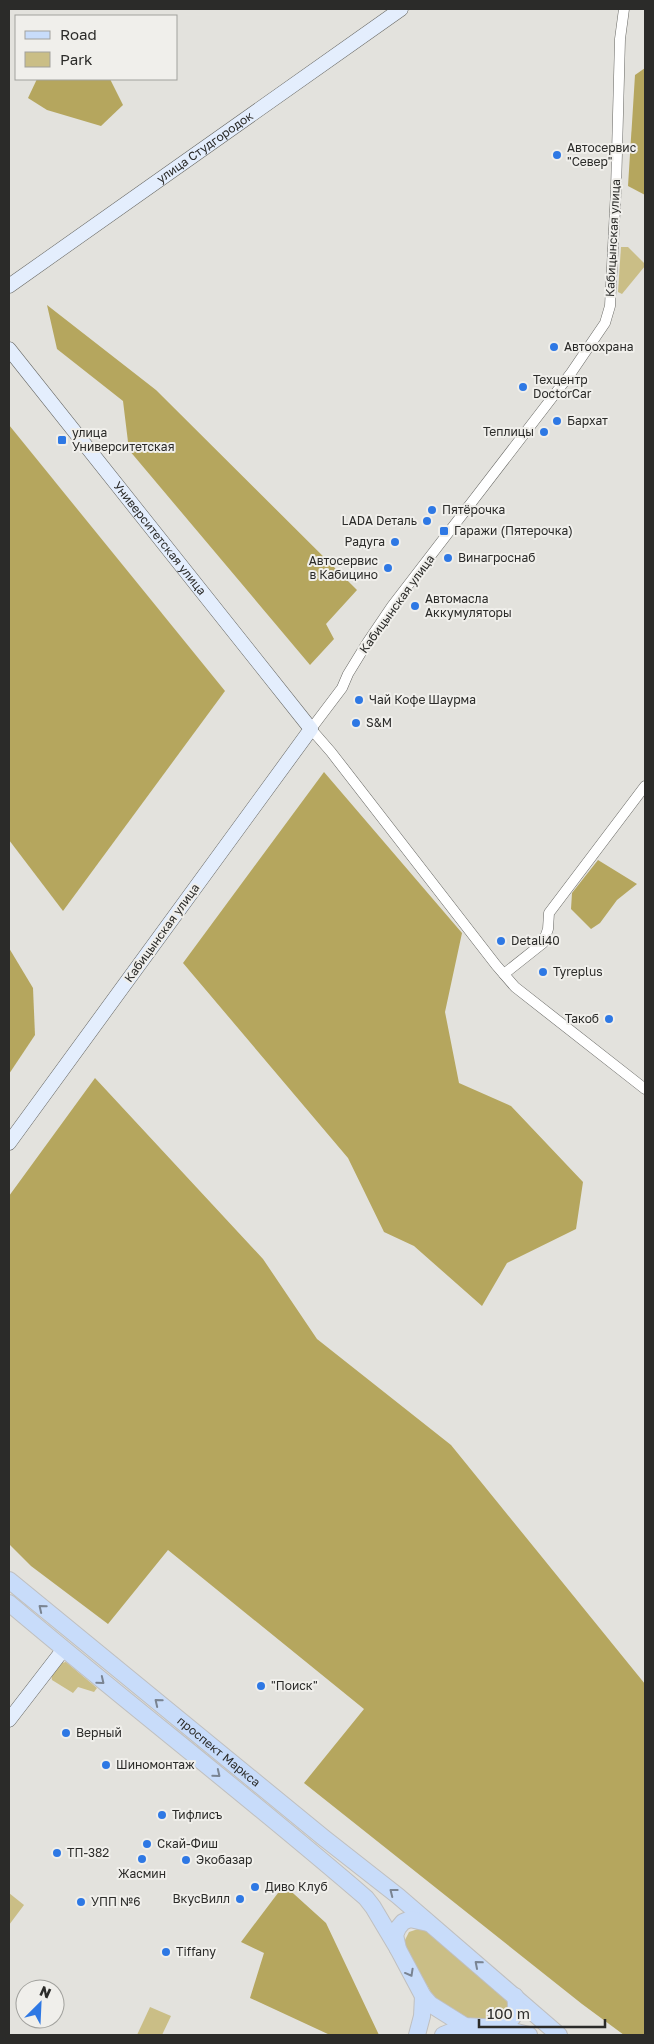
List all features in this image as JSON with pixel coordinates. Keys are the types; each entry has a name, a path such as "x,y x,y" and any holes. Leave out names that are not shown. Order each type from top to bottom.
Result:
{"main road":[{"name":"проспект Маркса","path":"9,1580 430,1923 559,2035"},
{"name":"проспект Маркса","path":"9,1603 63,1650 307,1847 366,1898 373,1906 423,1996"},
{"path":"63,1650 76,1635"},
{"path":"398,1949 395,1935 403,1922 410,1919 430,1923"},
{"path":"423,1996 430,2004 465,2026"},
{"path":"417,2035 422,2016 423,1996"},
{"path":"500,2028 512,2020 517,2012 515,1996"},
{"path":"443,2035 465,2026 500,2028 529,2035"}],"street":[{"name":"улица Студгородок","path":"9,286 401,9"},
{"name":"Кабицынская улица","path":"9,1143 342,688 348,674 392,606 565,381 605,323 610,306 616,190 620,47 624,9"},
{"name":"Университетская улица","path":"9,349 311,729"},
{"path":"311,729 515,987 645,1089"},
{"path":"504,974 543,943 548,930 549,913 645,786"},
{"path":"9,1720 63,1650"}],"green space":[{"path":"621,247 628,247 645,264 622,294 618,292"},
{"path":"66,1662 97,1688 94,1692 78,1687 73,1693 52,1680 51,1674 61,1663"},
{"path":"9,1893 24,1905 9,1925"},
{"path":"418,1929 427,1931 511,1998 505,2021 468,2018 434,1997 405,1948 405,1940 409,1932"},
{"path":"150,2007 171,2016 162,2035 137,2035"}],"shaded area":[{"path":"645,68 645,195 628,186 635,75"},
{"path":"37,80 110,80 123,105 101,126 47,110 28,98"},
{"path":"47,305 156,390 357,590 326,624 334,639 310,665 129,450 123,401 57,349"},
{"path":"9,425 225,691 63,911 9,840"},
{"path":"324,772 462,933 445,1012 459,1083 511,1106 583,1182 576,1229 507,1263 482,1306 414,1246 384,1232 348,1158 183,963"},
{"path":"598,860 637,884 617,900 600,923 591,929 571,909 572,893"},
{"path":"9,948 33,988 35,1035 9,1074"},
{"path":"95,1078 263,1259 317,1339 451,1445 645,1684 645,2035 624,2035 582,2004 304,1783 364,1709 168,1550 108,1624 31,1566 9,1544 9,1196"},
{"path":"284,1885 326,1923 379,2035 330,2035 250,1998 264,1953 241,1942"}],"place":[{"name":"Автосервис \"Север\"","path":"557,155"},
{"name":"Автоохрана","path":"554,347"},
{"name":"Техцентр DoctorCar","path":"523,387"},
{"name":"Бархат","path":"557,421"},
{"name":"Теплицы","path":"544,432"},
{"name":"улица Университетская","path":"62,440"},
{"name":"Пятёрочка","path":"432,510"},
{"name":"LADA Dеталь","path":"427,521"},
{"name":"Гаражи (Пятерочка)","path":"444,531"},
{"name":"Радуга","path":"395,542"},
{"name":"Винагроснаб","path":"448,558"},
{"name":"Автосервис в Кабицино","path":"388,568"},
{"name":"Автомасла Аккумуляторы","path":"415,606"},
{"name":"Чай Кофе Шаурма","path":"359,700"},
{"name":"S&M","path":"356,723"},
{"name":"Detali40","path":"501,941"},
{"name":"Tyreplus","path":"543,972"},
{"name":"Такоб","path":"609,1019"},
{"name":"\"Поиск\"","path":"261,1686"},
{"name":"Верный","path":"66,1733"},
{"name":"Шиномонтаж","path":"106,1765"},
{"name":"Тифлисъ","path":"162,1815"},
{"name":"Скай-Фиш","path":"147,1844"},
{"name":"ТП-382","path":"57,1853"},
{"name":"Жасмин","path":"142,1859"},
{"name":"Экобазар","path":"186,1860"},
{"name":"Диво Клуб","path":"255,1887"},
{"name":"ВкусВилл","path":"240,1899"},
{"name":"УПП №6","path":"81,1902"},
{"name":"Tiffany","path":"166,1952"}]}
